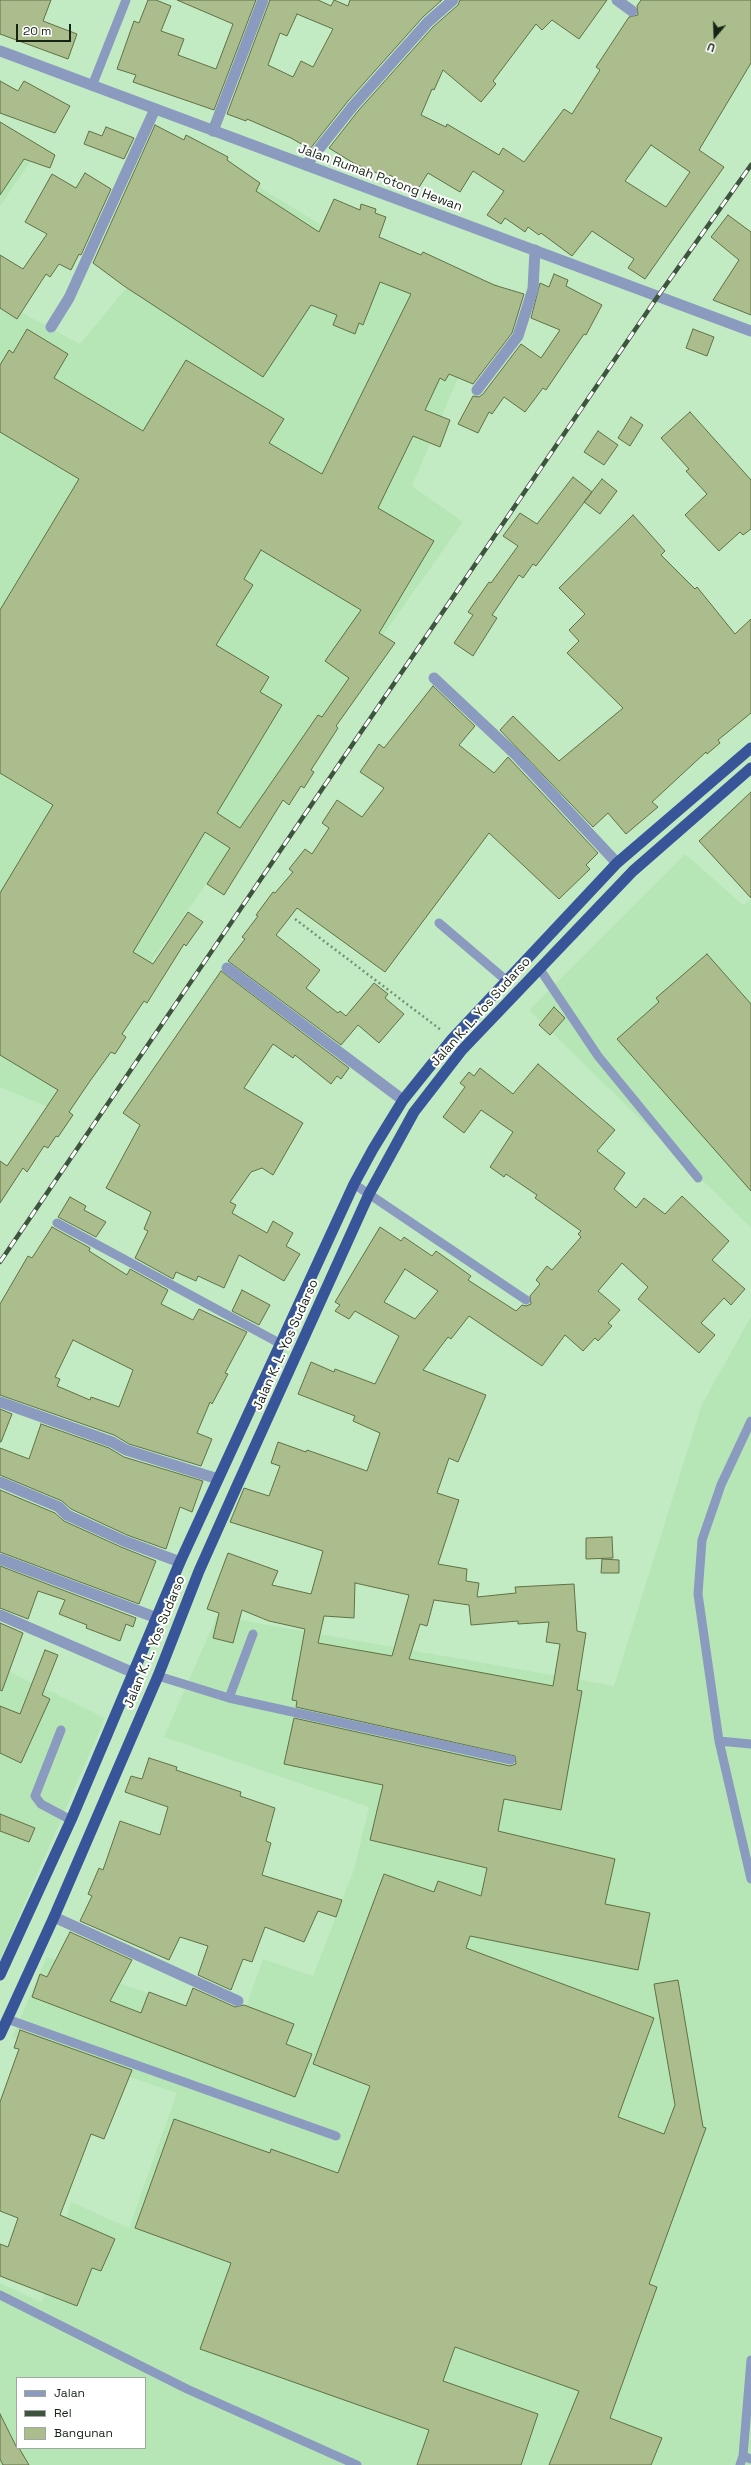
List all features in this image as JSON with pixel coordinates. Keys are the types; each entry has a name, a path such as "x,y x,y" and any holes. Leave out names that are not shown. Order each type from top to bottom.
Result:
{"highway":[{"name":"Jalan K. L. Yos Sudarso","path":"0,1975 3,1962 71,1820 180,1562 354,1184 373,1149 404,1100 452,1039 617,863 751,748"},
{"name":"Jalan K. L. Yos Sudarso","path":"0,2035 54,1917 158,1676 199,1571 369,1194 414,1112 462,1050 633,871 751,768"}],"street":[{"path":"213,131 263,0"},
{"path":"306,165 353,106 428,22 453,0"},
{"path":"617,0 632,11"},
{"name":"Jalan Rumah Potong Hewan","path":"0,51 751,331"},
{"path":"51,327 69,298 155,109"},
{"path":"477,390 518,336 533,289 535,250"},
{"path":"434,678 516,755 617,863"},
{"path":"227,968 404,1100"},
{"path":"0,1402 112,1442 126,1450 218,1479"},
{"path":"0,1482 59,1507 67,1515 124,1541 180,1562"},
{"path":"0,1558 157,1618"},
{"path":"0,1615 134,1673"},
{"path":"54,1917 238,2001"}],"lane":[{"path":"92,86 126,0"},
{"path":"439,923 507,981"},
{"path":"539,968 598,1056 698,1178"},
{"path":"354,1184 526,1300"},
{"path":"57,1223 281,1344"},
{"path":"751,1421 721,1484 702,1540 698,1594 719,1741 751,1879"},
{"path":"229,1698 253,1634"},
{"path":"158,1676 229,1698 511,1760"},
{"path":"61,1730 36,1796 41,1804 71,1820"},
{"path":"719,1741 751,1744"},
{"path":"7,2019 336,2136"},
{"path":"0,2295 187,2389 358,2465"},
{"path":"740,2465 747,2458 751,2360"}],"path":[{"path":"294,920 452,1039"}],"shaded area":[{"path":"0,124 34,156 0,206"},
{"path":"226,167 366,252 498,284 412,486 463,522 48,1107 0,1087 0,301 80,344"},
{"path":"685,854 743,905 751,899 751,1228 529,1010"},
{"path":"751,1317 751,2465 0,2465 0,2283 42,2303 71,2202 129,2228 177,2093 12,2037 47,1957 239,2026 263,1959 313,1976 354,1870 369,1807 164,1737 217,1616 614,1686 702,1404"},
{"path":"0,1667 105,1718 0,1960"}],"building":[{"path":"0,0 51,0 43,21 77,34 68,59 0,34"},
{"path":"148,0 156,0 171,6 161,31 184,39 178,55 216,69 233,24 177,0 256,0 214,110 133,82 136,75 117,69 134,21 139,23"},
{"path":"270,0 318,0 331,6 334,0 348,6 350,0 442,0 423,17 348,101 310,149 291,138 247,119 246,121 227,114","holes":["297,14 333,29 313,67 301,61 293,77 268,65 280,33 287,36"]},
{"path":"460,0 607,0 579,39 552,20 542,30 536,24 493,81 496,84 481,102 443,70 434,90 432,89 421,115 446,127 447,124 499,155 503,148 524,162 564,109 572,114 600,70 596,67 629,17 638,15 637,6 641,0 751,0 751,63 699,150 724,167 645,279 628,268 634,259 592,231 572,256 541,233 539,235 528,227 525,232 505,218 501,224 487,215 504,191 473,171 460,192 428,173 416,192 390,175 389,178 355,164 329,148 358,111 433,27 458,5","holes":["651,145 690,172 666,207 625,181"]},
{"path":"0,81 18,91 24,81 70,106 55,133 0,113"},
{"path":"0,122 55,155 50,168 24,159 0,195"},
{"path":"155,125 184,140 186,135 228,157 227,160 260,183 256,191 319,232 334,199 360,210 361,204 376,209 375,213 386,217 379,237 421,255 423,252 494,285 524,294 512,333 473,384 449,374 445,381 440,378 425,410 450,420 440,447 413,436 378,508 434,541 379,633 395,643 336,726 338,728 311,770 314,772 304,788 301,786 289,805 283,800 224,895 207,884 230,848 205,832 133,952 153,964 188,912 203,922 186,946 184,944 147,1003 144,1001 122,1034 126,1037 115,1054 111,1052 69,1112 73,1115 58,1137 56,1136 48,1148 44,1146 27,1172 23,1168 0,1203 0,1161 7,1166 58,1090 0,1055 0,893 53,805 0,773 0,610 79,479 0,432 0,365 9,350 13,353 27,329 68,354 54,378 143,431 186,360 284,419 269,443 322,474 411,294 380,282 363,325 359,323 355,334 333,325 337,315 311,305 263,377 124,286 93,263","holes":["261,550 361,610 325,661 349,678 322,717 318,715 240,828 217,813 282,705 260,692 269,677 216,645 253,585 244,579"]},
{"path":"106,127 134,138 124,159 84,144 89,131 102,136"},
{"path":"85,173 111,189 81,255 79,254 71,270 59,264 50,277 46,274 17,319 0,308 0,255 23,269 47,234 25,222 52,174 76,188"},
{"path":"728,215 751,232 751,315 713,300 739,260 711,237"},
{"path":"554,274 568,280 566,286 602,305 586,335 584,334 546,390 543,388 525,412 504,397 492,414 489,412 478,433 458,424 473,396 479,397 483,394 521,344 541,358 560,330 531,318 540,283 549,287"},
{"path":"693,329 714,337 707,356 686,348"},
{"path":"690,412 751,480 751,529 743,535 740,532 719,551 685,515 707,494 686,471 689,469 661,438"},
{"path":"631,417 643,425 630,446 618,438"},
{"path":"598,431 618,445 604,465 584,452"},
{"path":"573,477 592,492 536,566 533,564 523,578 519,575 492,615 497,618 473,656 454,643 473,615 468,612 489,582 491,583 518,546 503,536 520,513 537,524"},
{"path":"602,479 617,491 600,514 584,502"},
{"path":"633,515 665,551 661,555 695,589 697,587 735,634 751,619 751,713 718,740 720,743 707,754 706,752 652,802 658,807 626,834 608,813 593,827 500,730 513,716 559,761 623,708 567,653 579,641 569,630 585,614 559,588"},
{"path":"433,686 475,726 459,745 494,773 508,757 598,853 586,865 590,869 559,899 489,833 385,972 297,908 276,935 320,970 306,988 338,1013 340,1011 346,1016 374,983 388,994 385,998 404,1014 379,1043 358,1025 341,1045 228,961 245,939 242,937 258,916 256,915 273,892 275,893 293,872 289,869 305,849 312,854 329,828 322,823 337,800 362,817 384,788 360,772 379,744 384,748"},
{"path":"751,792 751,898 699,841"},
{"path":"707,954 751,1004 751,1191 617,1039 659,1002 656,998"},
{"path":"221,971 349,1068 341,1079 337,1076 331,1084 295,1055 293,1058 273,1044 244,1088 303,1123 273,1175 262,1168 251,1172 230,1202 236,1205 232,1213 267,1233 273,1221 293,1233 286,1246 300,1254 284,1281 239,1255 224,1288 198,1276 196,1281 176,1272 173,1279 135,1258 148,1231 144,1229 151,1212 106,1188 140,1125 123,1113"},
{"path":"554,1007 565,1018 550,1035 539,1025"},
{"path":"538,1064 615,1130 597,1151 625,1173 614,1189 636,1208 644,1198 665,1214 682,1196 729,1241 712,1260 745,1289 731,1305 724,1298 701,1323 715,1335 699,1353 638,1299 648,1287 622,1263 598,1291 620,1310 608,1323 612,1326 598,1341 595,1338 583,1351 565,1335 542,1366 469,1316 451,1339 448,1337 423,1370 486,1395 458,1462 449,1458 437,1493 459,1500 438,1564 467,1569 466,1581 479,1583 477,1597 516,1593 515,1587 574,1584 577,1631 586,1633 577,1690 582,1691 561,1810 504,1799 498,1831 615,1859 605,1904 650,1913 638,1970 470,1936 466,1948 654,2018 618,2117 664,2134 675,2105 654,1984 678,1980 703,2127 706,2128 649,2284 657,2287 610,2418 662,2438 651,2465 549,2465 579,2391 455,2347 443,2381 538,2414 521,2465 417,2465 429,2430 200,2349 231,2263 135,2228 174,2119 270,2153 271,2149 338,2173 370,2086 313,2064 384,1874 434,1892 438,1881 481,1896 487,1868 370,1840 383,1785 284,1764 294,1718 510,1766 516,1764 515,1756 296,1707 297,1701 292,1700 305,1629 269,1621 242,1610 233,1643 213,1638 219,1613 207,1609 228,1553 278,1571 272,1585 311,1594 323,1551 230,1522 244,1488 269,1496 280,1466 271,1463 278,1442 306,1452 307,1450 367,1471 380,1433 353,1421 355,1416 298,1394 311,1362 334,1372 335,1369 375,1384 399,1336 355,1311 349,1319 335,1311 340,1305 335,1302 380,1227 401,1241 404,1237 432,1256 436,1251 471,1276 468,1280 516,1311 522,1305 526,1306 531,1304 530,1296 540,1284 536,1280 547,1266 552,1270 581,1237 578,1234 581,1231 535,1198 537,1195 506,1174 504,1177 490,1167 513,1132 481,1110 464,1133 443,1117 465,1087 460,1083 469,1072 474,1076 480,1068 513,1094","holes":["405,1269 438,1291 415,1319 384,1302","355,1583 409,1595 392,1656 318,1643 324,1616 354,1618","434,1600 469,1605 471,1625 518,1621 518,1624 549,1622 546,1642 560,1644 553,1686 409,1659 420,1624 427,1626"]},
{"path":"70,1197 86,1206 84,1210 106,1222 96,1237 58,1217"},
{"path":"52,1227 90,1248 89,1251 127,1275 130,1269 168,1290 161,1304 193,1320 199,1309 247,1332 225,1373 228,1374 212,1404 210,1402 197,1433 212,1439 201,1466 129,1444 114,1435 0,1395 0,1304 28,1256 32,1258","holes":["73,1340 133,1370 119,1407 91,1397 90,1400 57,1386 60,1379 55,1377"]},
{"path":"242,1290 270,1305 259,1325 232,1311"},
{"path":"0,1409 12,1414 1,1442 0,1442"},
{"path":"41,1424 109,1448 124,1457 203,1481 192,1512 180,1507 166,1549 127,1535 71,1509 62,1501 0,1475 0,1448 29,1459"},
{"path":"0,1490 55,1513 64,1521 156,1561 139,1604 0,1552"},
{"path":"612,1537 613,1558 586,1559 586,1538"},
{"path":"602,1559 619,1560 619,1573 601,1573"},
{"path":"0,1566 136,1618 133,1627 126,1624 120,1641 86,1628 87,1625 59,1614 65,1600 38,1591 28,1619 0,1608"},
{"path":"0,1623 23,1633 2,1691 0,1690"},
{"path":"45,1650 58,1655 42,1695 50,1699 21,1763 0,1753 0,1706 20,1714"},
{"path":"149,1758 177,1767 176,1770 241,1792 240,1796 275,1808 266,1841 271,1843 262,1875 342,1900 336,1917 318,1911 304,1942 265,1927 252,1962 243,1959 231,1990 198,1975 208,1946 180,1937 169,1960 80,1921 92,1896 88,1894 99,1868 103,1870 120,1821 160,1835 168,1807 125,1792 131,1776 142,1779"},
{"path":"0,1814 35,1828 29,1842 0,1831"},
{"path":"70,1932 132,1960 110,2001 141,2013 149,1992 186,2006 193,1988 235,2007 244,2005 294,2024 286,2044 312,2054 295,2097 32,1997 40,1974 47,1977"},
{"path":"20,2030 132,2070 104,2139 91,2134 60,2215 115,2239 101,2271 92,2268 77,2306 0,2276 0,2244 8,2247 18,2218 0,2211 0,2102 19,2049 14,2048"},
{"path":"0,2414 16,2446 16,2449 20,2449 29,2465 3,2465 0,2459"}],"railway":[{"path":"0,1262 658,296 751,165"}]}
